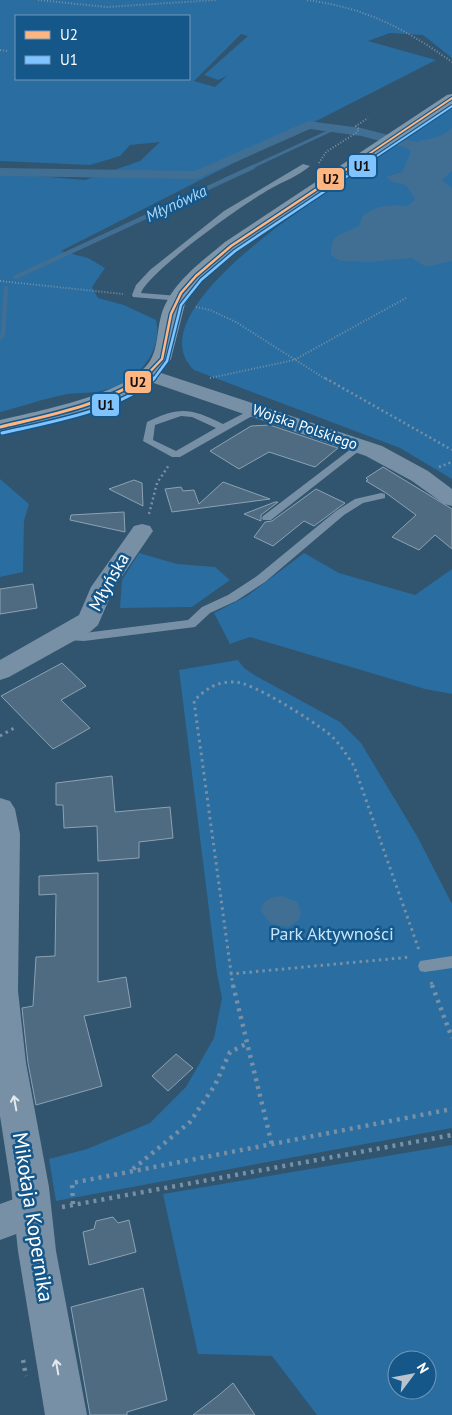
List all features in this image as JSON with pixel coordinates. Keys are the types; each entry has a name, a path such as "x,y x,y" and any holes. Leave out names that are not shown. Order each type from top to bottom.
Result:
{"main road":[{"path":"0,427 109,396 129,388 149,375 164,352 171,312 186,303 192,281 231,246 452,98"}],"street":[{"name":"Wojska Polskiego","path":"149,375 360,445 420,476 452,499"},
{"name":"Młyńska","path":"0,671 81,626 89,619 103,587 142,531"},
{"name":"Mikołaja Kopernika","path":"0,809 5,834 1,991 9,1063 45,1209 37,1251 66,1415"},
{"path":"0,1222 45,1209"}],"lane":[{"path":"186,303 136,295 139,287 153,272 227,212 306,166"},
{"path":"225,429 192,413 173,412 150,424 148,441 176,454 225,429 256,410"},
{"path":"267,518 360,445"},
{"path":"63,636 84,637 191,624 206,610 232,598 261,579 340,514 359,501 381,496"},
{"path":"425,966 452,962"}],"path":[{"path":"38,0 107,7 216,0"},
{"path":"188,0 195,2"},
{"path":"307,0 331,2 369,12 399,26 452,62"},
{"path":"0,50 7,51"},
{"path":"356,133 359,129 356,126 368,118"},
{"path":"0,281 136,295"},
{"path":"204,379 294,360 406,298"},
{"path":"186,303 216,312 245,328 294,360 452,450"},
{"path":"142,531 150,512 156,482 176,454"},
{"path":"230,974 422,956 354,766 342,747 328,733 250,685 237,680 219,684 202,691 194,701 230,974 272,1145"},
{"path":"0,736 16,727"},
{"path":"425,966 452,1038"},
{"path":"133,1170 190,1122 214,1085 230,1052 246,1044"},
{"path":"73,1204 72,1183 452,1109"},
{"path":"45,1209 452,1135"}],"green space":[{"path":"0,0 452,0 452,58 423,35 390,33 368,41 436,60 61,251 88,258 105,268 92,287 98,298 124,305 156,320 157,333 151,356 135,375 113,388 55,397 0,412 0,173 85,180 140,161 160,142 130,145 120,156 90,165 0,161","holes":["241,34 248,36 204,75 218,80 227,76 215,87 194,81"]},
{"path":"452,106 452,479 400,448 194,370 182,349 186,324 201,299 224,273 251,248 278,226 369,161"},
{"path":"0,479 29,504 24,521 23,572 0,577"},
{"path":"139,553 177,564 215,567 230,580 192,607 120,608 122,580"},
{"path":"304,553 339,573 415,595 452,569 452,694 425,689 250,637 230,644 214,613 247,596"},
{"name":"Park Aktywności","path":"238,660 244,668 256,676 340,722 361,743 417,836 452,904 452,1128 56,1201 49,1159 87,1149 150,1123 186,1087 214,1038 222,998 217,974 179,670"},
{"path":"452,1145 452,1415 317,1415 272,1356 198,1354 163,1194"}],"shaded area":[{"path":"452,128 452,171 442,180 452,188 452,261 426,267 412,258 371,262 340,261 331,255 331,248 335,239 342,233 359,226 363,215 378,207 407,206 415,200 406,185 392,182 386,177 402,172 411,152 407,148 413,144 440,136"},
{"path":"282,896 297,902 301,911 299,920 288,927 271,924 261,911 268,899"}],"building":[{"path":"270,425 338,448 315,467 269,452 239,469 210,451 251,426"},
{"path":"383,467 452,509 452,549 435,535 419,550 392,537 416,515 366,481 368,480 366,478"},
{"path":"134,480 142,483 143,506 109,489"},
{"path":"223,482 270,499 172,512 165,489 181,487 183,491 194,490 199,504"},
{"path":"316,489 345,503 314,526 304,521 273,546 254,537 265,522 272,521"},
{"path":"278,502 261,515 261,521 244,514"},
{"path":"124,512 125,532 70,520 71,515"},
{"path":"33,584 37,608 0,614 0,589"},
{"path":"62,663 86,686 61,700 90,728 53,749 1,696"},
{"path":"112,776 115,812 170,807 173,838 139,842 139,858 98,861 97,826 64,828 63,805 56,805 56,783"},
{"path":"98,873 98,982 126,977 131,1007 84,1016 102,1086 36,1105 28,1063 22,1008 33,1006 36,957 55,956 56,894 39,895 39,876"},
{"path":"176,1054 193,1068 168,1091 152,1076"},
{"path":"113,1217 118,1223 129,1220 136,1252 89,1265 83,1232 94,1229 96,1221"},
{"path":"143,1288 167,1400 127,1412 127,1415 90,1415 71,1307"},
{"path":"233,1383 255,1415 193,1415 219,1395"}],"waterway":[{"path":"0,172 197,175 308,125 361,132 411,145"},
{"name":"Młynówka","path":"250,168 336,128"},
{"name":"Młynówka","path":"16,277 253,167"},
{"name":"Młynówka","path":"0,338 3,335 6,288"}],"transit line":[{"name":"U2","path":"0,427 85,406 128,389 145,378 162,359 166,347 171,314 181,293 196,276 231,246 452,98"},
{"name":"U1","path":"2,433 90,411 135,392 152,381 167,361 175,321 181,305 209,272 235,251 452,106"}]}
